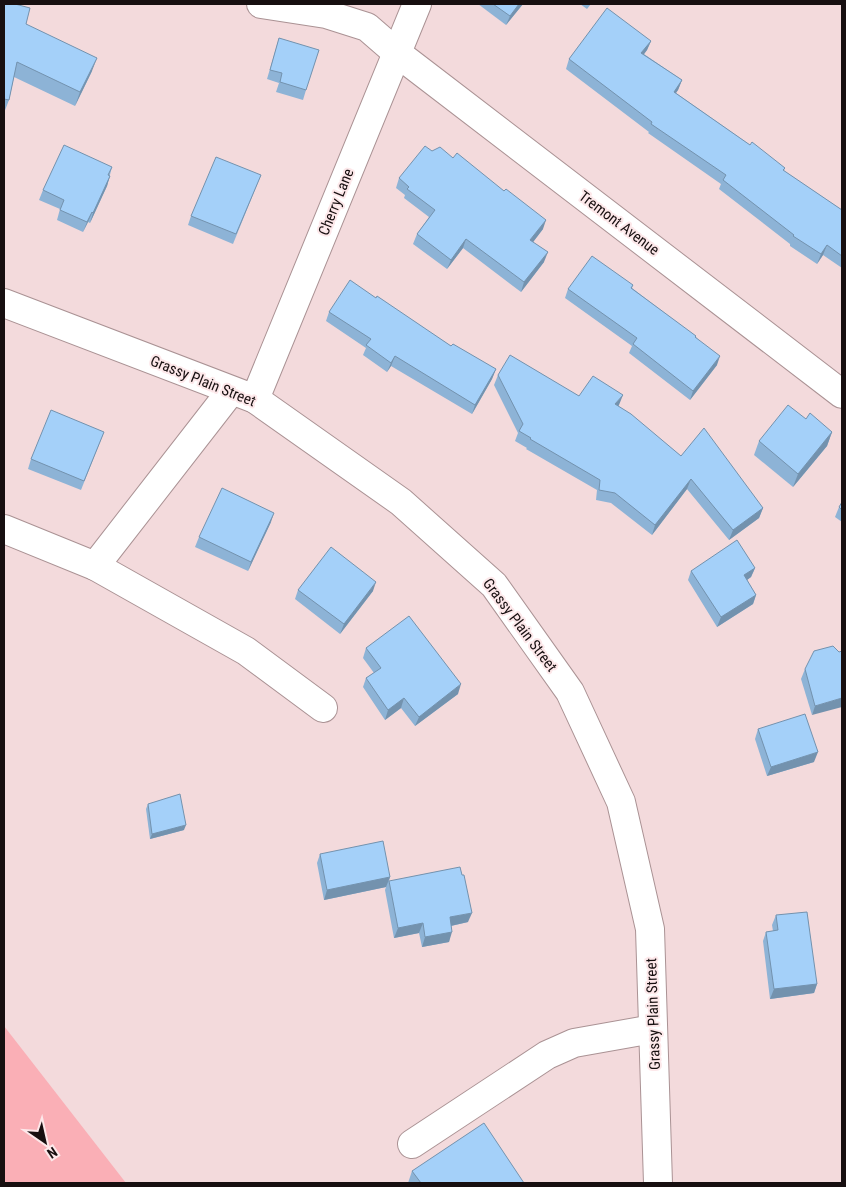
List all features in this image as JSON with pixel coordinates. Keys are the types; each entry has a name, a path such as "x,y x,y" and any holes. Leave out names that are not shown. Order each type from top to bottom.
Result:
{"main road":[{"name":"Tremont Avenue","path":"261,4 326,14 367,26 397,53 842,394"},
{"name":"Cherry Lane","path":"95,566 243,395 397,53 417,4"},
{"name":"Grassy Plain Street","path":"4,302 243,395 400,502 494,585 570,692 621,802 650,929 658,1183"},
{"path":"4,530 95,566 246,651 323,708"},
{"path":"412,1144 547,1055 574,1044 653,1029"}],"shaded area":[{"path":"4,1026 126,1183 4,1183"}],"building":[{"path":"4,4 15,4 30,8 26,24 97,58 80,92 17,62 9,100 4,99"},
{"path":"493,4 519,4 510,16"},
{"path":"607,8 651,41 641,53 682,80 674,92 750,145 752,142 785,168 783,170 842,210 842,256 827,245 821,254 793,236 723,180 726,175 651,124 652,122 569,59"},
{"path":"279,38 319,50 306,90 280,82 282,73 270,70"},
{"path":"64,145 112,167 108,175 110,176 87,222 60,210 64,200 43,190"},
{"path":"425,146 432,151 440,147 453,158 457,153 504,191 506,189 546,220 530,240 548,252 524,282 466,239 451,260 417,234 435,210 407,189 409,187 399,178"},
{"path":"216,157 261,175 236,234 191,216"},
{"path":"592,256 633,285 631,288 720,356 693,391 633,344 637,338 568,289"},
{"path":"350,280 451,346 453,344 496,369 475,405 395,356 391,363 366,345 371,339 329,312"},
{"path":"510,355 579,396 593,376 623,395 615,404 631,414 681,456 704,428 763,508 733,530 691,479 655,525 615,493 599,490 600,480 519,431 523,424 498,375"},
{"path":"788,405 806,419 810,413 832,432 798,474 759,441"},
{"path":"51,410 104,432 84,481 31,459"},
{"path":"222,488 274,513 251,562 199,537"},
{"path":"737,540 755,568 744,575 756,595 721,617 691,571"},
{"path":"331,547 376,582 344,624 298,590"},
{"path":"409,616 461,684 419,717 404,698 388,710 366,678 381,668 366,648"},
{"path":"833,646 839,652 842,651 842,698 815,706 805,669 814,651"},
{"path":"805,714 818,752 771,767 758,729"},
{"path":"180,794 186,825 152,834 148,804"},
{"path":"383,841 390,877 327,890 320,854"},
{"path":"460,867 462,875 464,875 472,913 450,917 452,932 425,937 423,923 398,928 389,881"},
{"path":"807,912 817,984 774,989 766,932 778,930 776,915"},
{"path":"484,1123 524,1183 421,1183 412,1171"}]}
